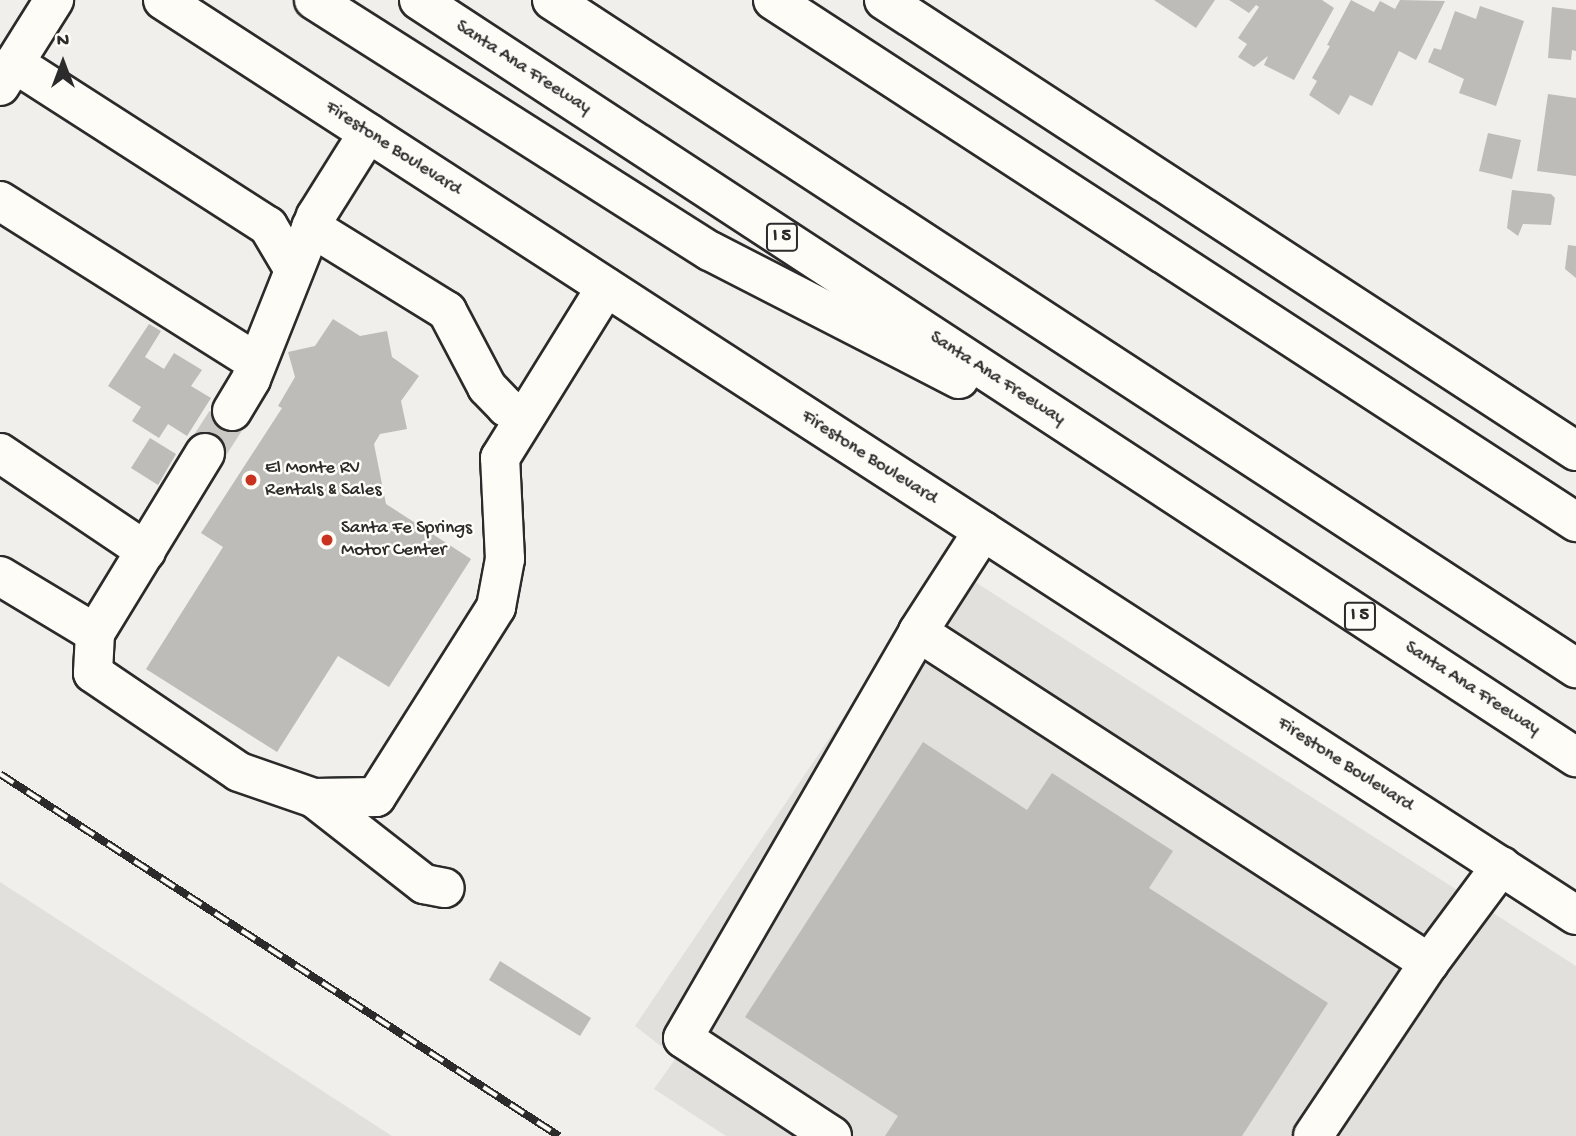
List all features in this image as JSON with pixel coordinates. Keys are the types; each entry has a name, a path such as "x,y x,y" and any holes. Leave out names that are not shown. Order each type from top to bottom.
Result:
{"main road":[{"path":"54,0 7,74 268,226 294,270"},
{"name":"Firestone Boulevard","path":"163,0 1576,915"},
{"path":"314,0 710,251 1144,475"},
{"name":"Santa Ana Freeway","path":"419,0 1576,757"},
{"path":"552,0 1576,668"},
{"path":"773,0 1576,522"},
{"path":"884,0 1576,452"},
{"path":"910,0 939,36"},
{"path":"232,411 251,379 312,227 368,133"},
{"path":"0,201 256,362"},
{"path":"312,227 447,311 487,387 506,407 525,417"},
{"path":"314,798 376,797 495,607 505,559 500,458 606,287"},
{"path":"0,453 146,551"},
{"path":"205,453 95,633 93,673 239,772 314,798 424,884 445,888"},
{"path":"832,1136 683,1038 918,632 983,531"},
{"path":"0,576 95,633"},
{"path":"918,632 1429,963"},
{"path":"1313,1136 1429,963 1501,866"}],"shaded area":[{"path":"947,564 1576,966 1576,1136 726,1136 654,1089 676,1058 635,1026"},
{"path":"0,882 392,1136 0,1136"}],"building":[{"path":"1154,0 1215,0 1196,28"},
{"path":"1229,0 1322,0 1334,8 1294,80 1264,65 1268,56 1254,67 1238,57 1247,44 1238,38 1259,7 1256,5 1249,13"},
{"path":"1351,0 1374,12 1380,1 1395,9 1400,0 1445,1 1416,60 1399,51 1372,106 1350,95 1339,115 1309,95 1317,81 1312,78"},
{"path":"1480,6 1524,21 1496,106 1459,93 1464,79 1428,62 1434,48 1441,50 1455,11 1476,19"},
{"path":"1552,7 1576,10 1576,51 1572,50 1571,60 1548,58"},
{"path":"1548,94 1576,98 1576,176 1537,171"},
{"path":"1488,133 1521,140 1512,179 1479,171"},
{"path":"1512,190 1551,194 1555,198 1551,225 1523,224 1518,236 1507,228"},
{"path":"1568,245 1576,246 1576,278 1565,269"},
{"name":"Santa Fe Springs Motor Center","path":"333,319 360,336 387,331 392,357 419,376 401,401 407,429 380,434 374,444 386,504 471,559 389,687 338,656 277,752 146,669 223,547 201,533 282,408 278,406 295,377 288,352 315,346"},
{"path":"149,324 161,331 145,357 164,369 174,353 202,370 191,386 211,398 187,436 168,424 159,438 132,421 141,407 108,386"},
{"path":"150,438 176,454 158,485 131,468"},
{"path":"923,742 1027,810 1052,773 1173,851 1149,888 1328,1003 1242,1136 885,1136 898,1116 745,1017"},
{"path":"500,961 591,1018 580,1036 489,980"}],"tunnel":[{"path":"205,453 232,411"}],"railway":[{"path":"0,774 559,1136"}],"place":[{"name":"El Monte RV Rentals & Sales","path":"251,480"},
{"name":"Santa Fe Springs Motor Center","path":"327,540"}]}
